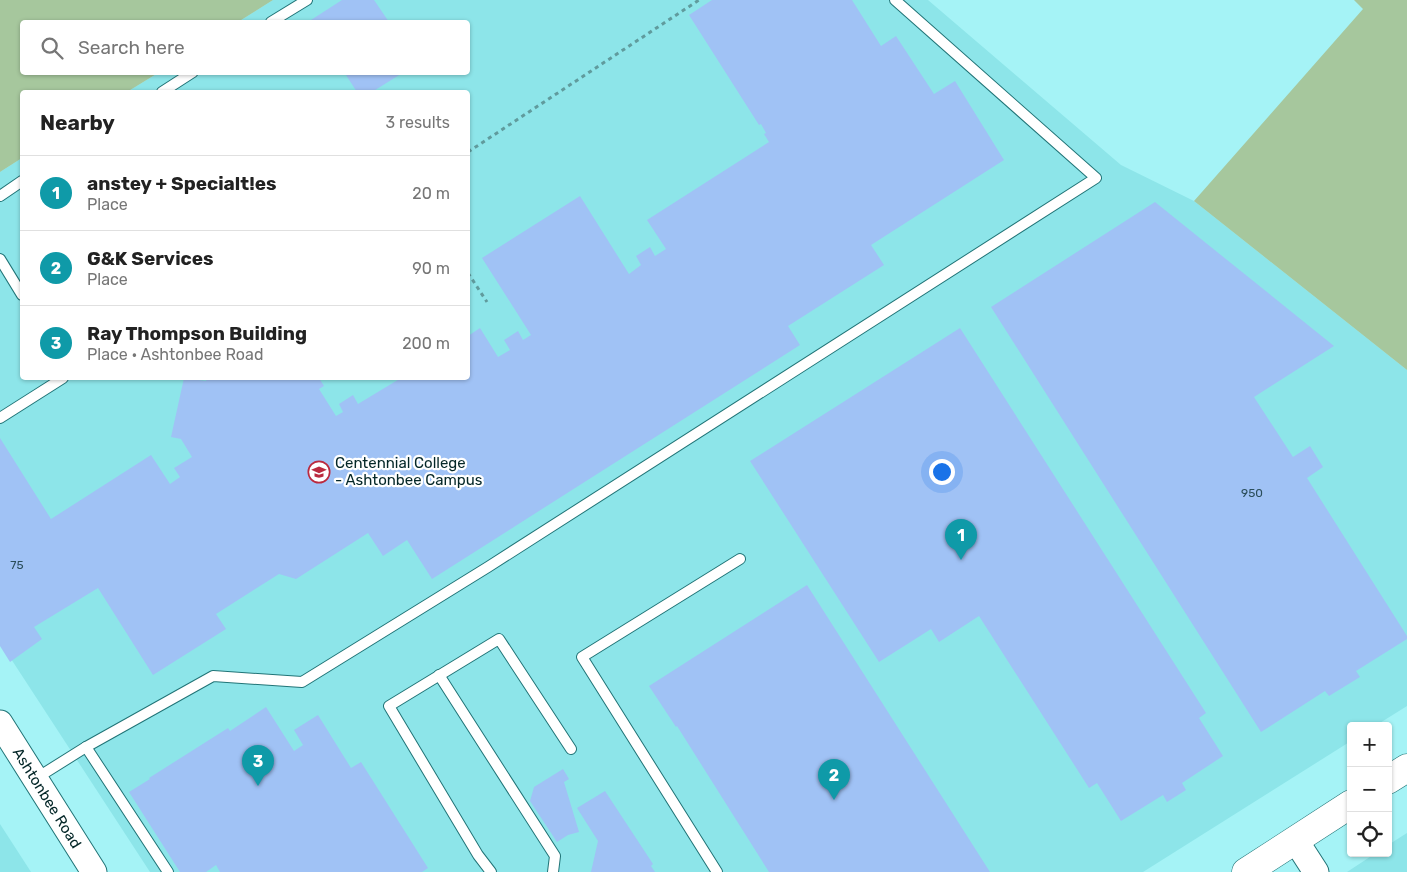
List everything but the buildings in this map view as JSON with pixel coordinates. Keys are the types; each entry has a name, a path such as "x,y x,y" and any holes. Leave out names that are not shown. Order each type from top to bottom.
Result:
{"main road":[{"path":"1392,777 1407,768"},
{"path":"1246,872 1347,807"}],"street":[{"name":"Ashtonbee Road","path":"0,723 94,872"},
{"path":"1296,841 1316,872"}],"lane":[{"path":"275,20 307,0"},
{"path":"34,779 86,747 213,676 302,682 488,567 1096,178 895,0"},
{"path":"165,90 188,75"},
{"path":"0,196 20,183"},
{"path":"0,259 20,291"},
{"path":"0,418 60,380"},
{"path":"717,872 582,657 740,559"},
{"path":"491,872 478,855 388,706 499,639 571,749"},
{"path":"439,675 555,856 553,872"},
{"path":"86,747 168,872"}],"path":[{"path":"470,151 699,0"},
{"path":"470,276 486,302"}],"shaded area":[{"path":"273,0 928,0 1121,165 1194,201 1407,370 1407,706 1381,722 1347,722 1347,744 1143,872 150,872 0,642 0,172 20,159 20,380 470,380 470,90 130,90 155,75 470,75 470,20 241,20"},
{"path":"0,824 31,872 0,872"},
{"path":"1407,833 1407,872 1347,872 1370,857 1392,857 1392,842"}],"green space":[{"path":"0,0 273,0 241,20 20,20 20,75 155,75 130,90 20,90 20,159 0,172"},
{"path":"1354,0 1407,0 1407,370 1194,201 1363,9"}],"place":[{"name":"Centennial College - Ashtonbee Campus","path":"319,472"},
{"name":"anstey + Specialt!es","path":"961,560"},
{"name":"Ray Thompson Building","path":"258,786"},
{"name":"G&K Services","path":"834,800"}]}
